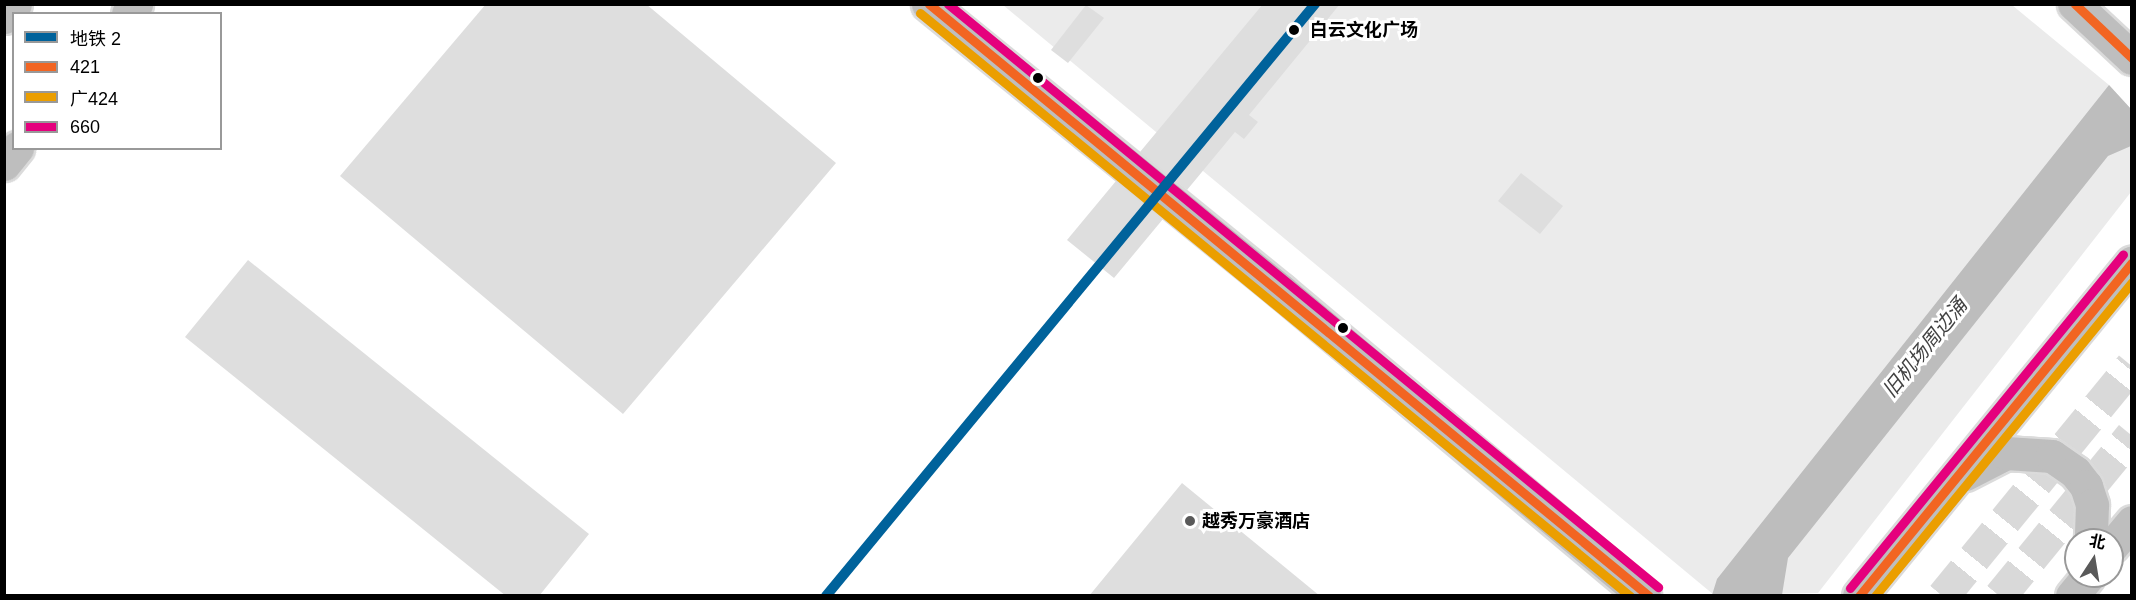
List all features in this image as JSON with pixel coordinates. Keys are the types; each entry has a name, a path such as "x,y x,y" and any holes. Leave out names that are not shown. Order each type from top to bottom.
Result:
{"street":[{"path":"4,17 15,4"},
{"path":"928,4 1281,291 1643,593"},
{"path":"2074,4 2101,26 2132,58"},
{"path":"2101,26 2132,43"},
{"path":"4,164 15,150"},
{"path":"1859,596 2132,262"},
{"path":"1953,481 2006,453 2052,456 2075,472 2086,486 2092,505 2091,528"}],"shaded area":[{"name":"白云文化广场","path":"1003,5 2012,5 2109,85 2131,109 2131,192 1818,593 1714,595"}],"water":[{"name":"旧机场周边涌","path":"2109,85 2131,109 2131,146 2108,156 1788,558 1782,595 1712,595 1717,579"}],"building":[{"path":"486,4 646,4 836,163 623,414 340,176"},
{"name":"白云文化广场","path":"1263,4 1340,4 1249,115 1258,122 1244,139 1235,132 1187,190 1140,152"},
{"path":"1086,5 1104,18 1068,63 1051,50"},
{"path":"1521,173 1563,206 1540,234 1498,201"},
{"path":"1116,181 1163,219 1114,278 1067,240"},
{"path":"248,260 589,534 539,596 506,596 185,337"},
{"name":"越秀万豪酒店","path":"1182,483 1320,596 1089,596"}],"tunnel":[{"path":"1943,596 2132,365"},
{"path":"2000,596 2132,435"}],"metro line":[{"name":"2","path":"826,596 1315,4"}],"transit line":[{"name":"421","path":"929,4 1649,596"},
{"name":"660","path":"948,4 1658,587"},
{"name":"421","path":"2075,4 2132,58"},
{"name":"广424","path":"920,13 1630,596"},
{"name":"660","path":"1850,588 2123,254"},
{"name":"421","path":"1859,596 2132,263"},
{"name":"广424","path":"1875,596 2132,282"}],"place":[{"name":"白云文化广场","path":"1294,30"},
{"name":"越秀万豪酒店","path":"1190,521"}]}
